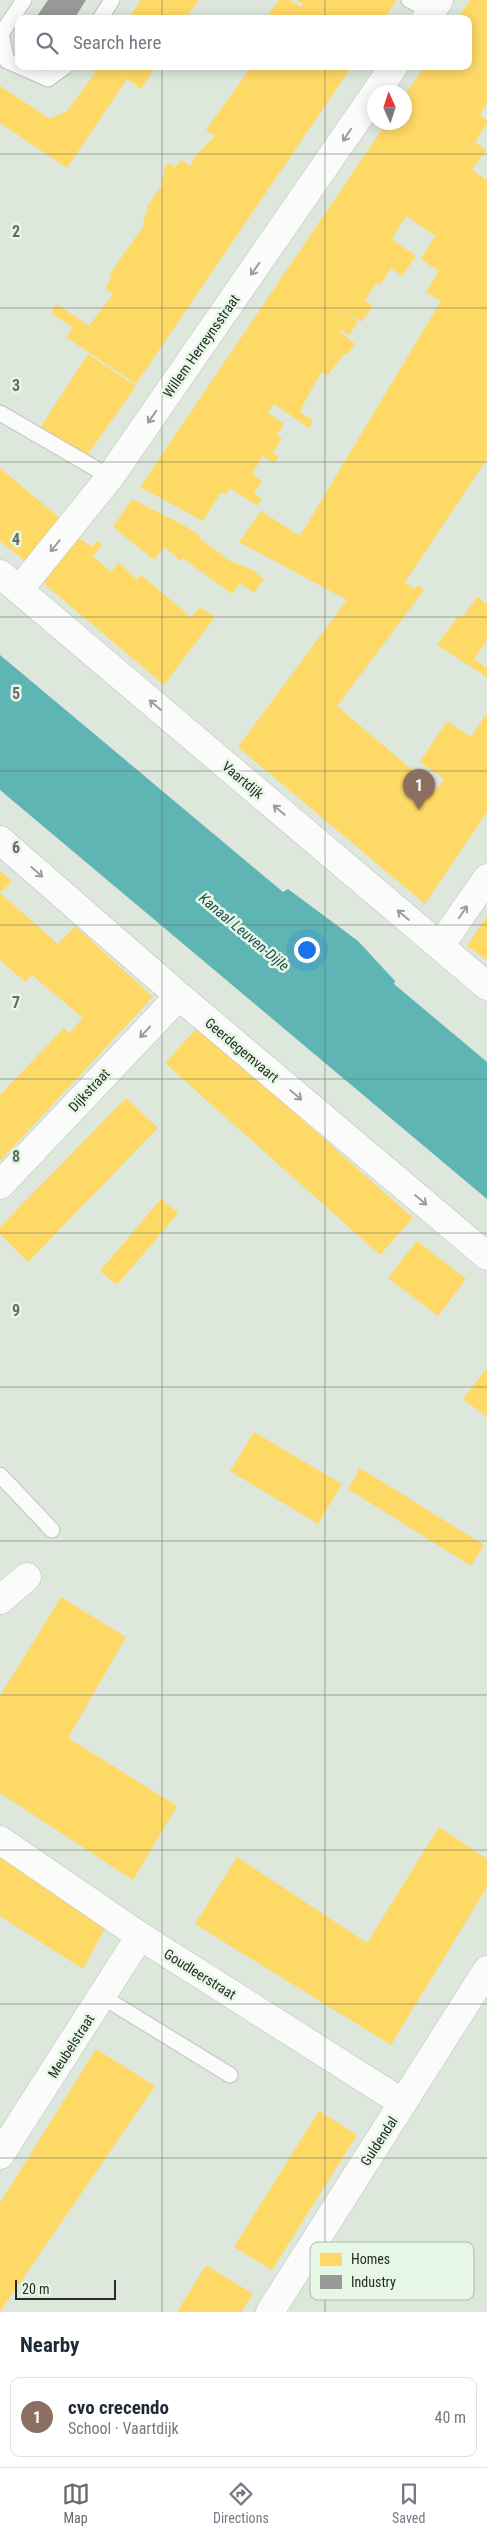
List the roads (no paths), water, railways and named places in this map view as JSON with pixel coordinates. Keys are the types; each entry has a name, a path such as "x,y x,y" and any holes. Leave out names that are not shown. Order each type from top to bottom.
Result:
{"street":[{"name":"Willem Herreynsstraat","path":"381,85 391,70"},
{"name":"Willem Herreynsstraat","path":"10,582 110,477 367,106"},
{"name":"Vaartdijk","path":"10,582 487,986"},
{"name":"Geerdegemvaart","path":"0,840 179,996 487,1256"},
{"path":"440,946 487,878"},
{"name":"Dijkstraat","path":"0,1185 179,996"},
{"path":"0,1600 27,1577"},
{"name":"Goudleerstraat","path":"0,1840 140,1936 403,2103"},
{"name":"Meubelstraat","path":"0,2155 10,2118 103,1997 140,1936"},
{"name":"Guldendal","path":"315,2242 487,1970"},
{"name":"Guldendal","path":"270,2312 310,2249"}],"lane":[{"path":"15,65 7,61 1,34 24,0"},
{"path":"103,15 112,0"},
{"path":"28,70 48,79 60,70"},
{"path":"0,413 110,477"},
{"path":"0,1475 52,1530"},
{"path":"103,1997 230,2075"}],"water":[{"name":"Kanaal Leuven-Dijle","path":"0,655 283,892 288,889 358,941 395,981 394,984 487,1062 487,1199 0,790"}],"place":[{"name":"cvo crecendo","path":"419,810"}]}
